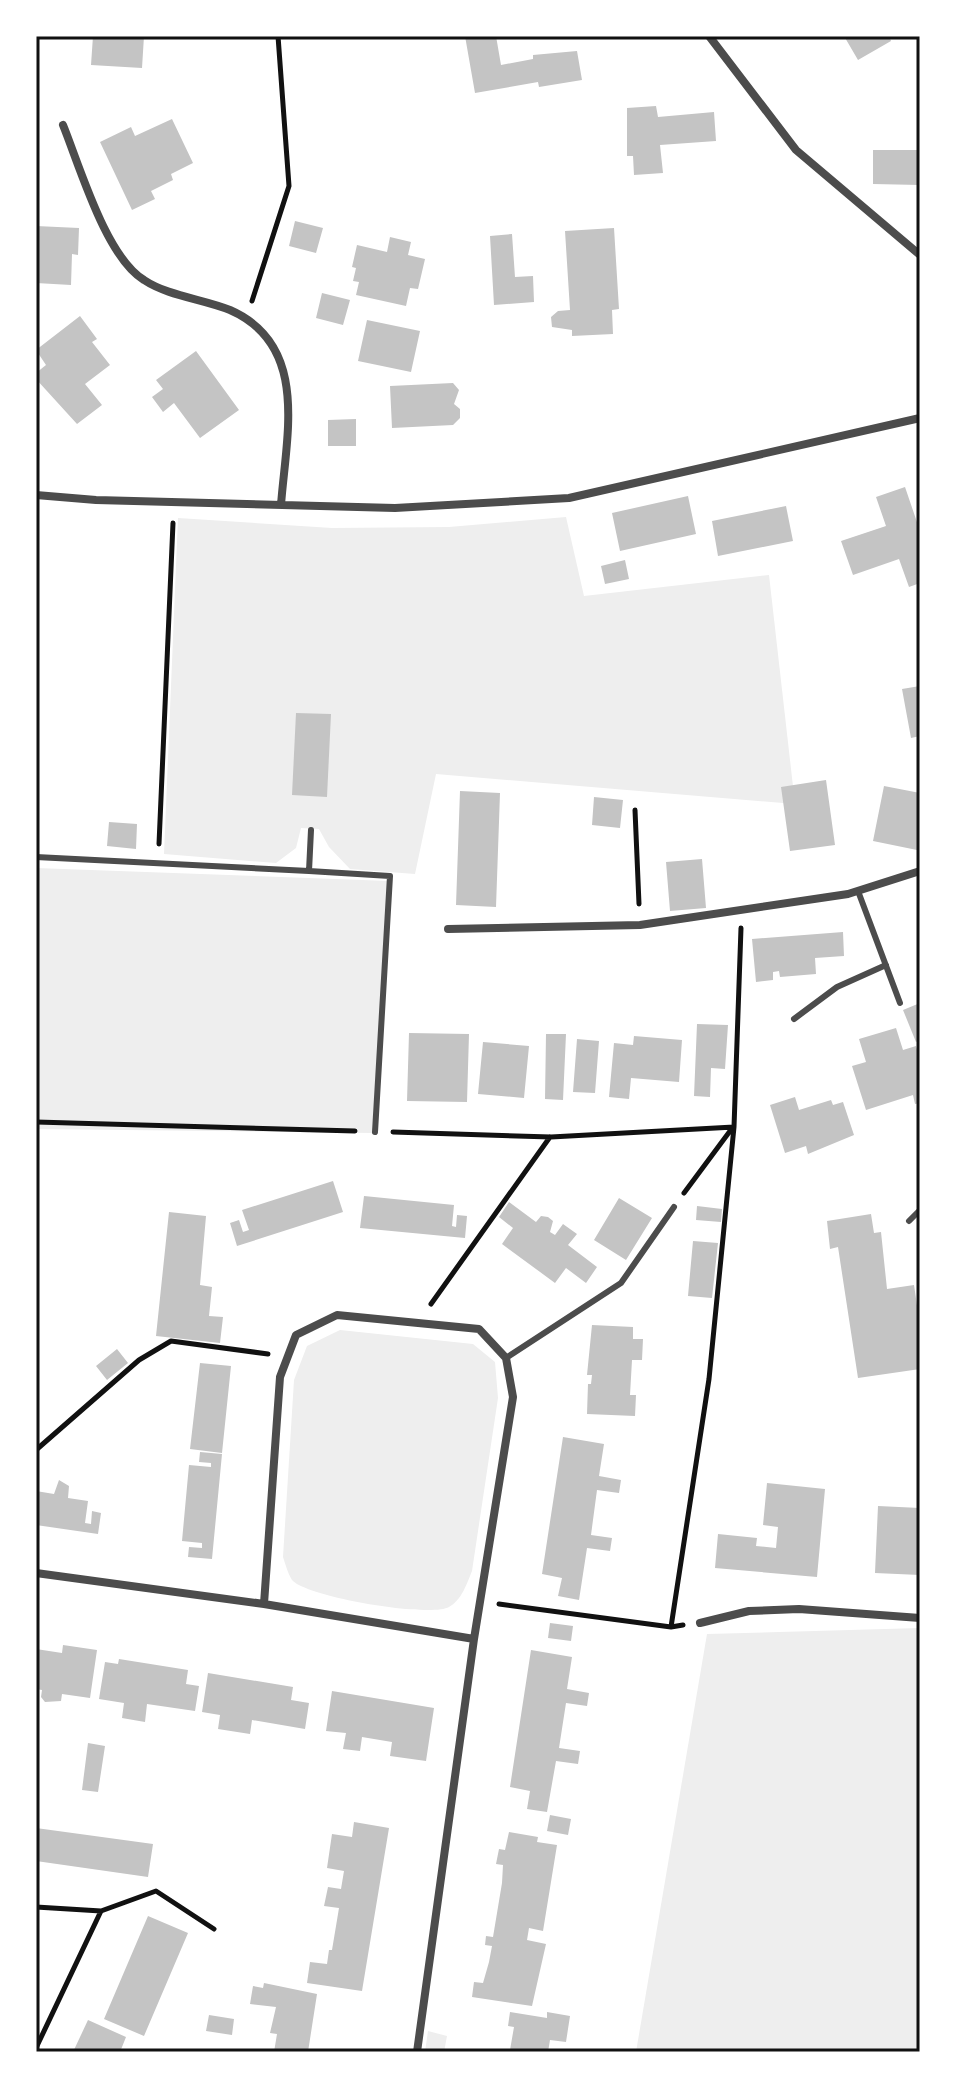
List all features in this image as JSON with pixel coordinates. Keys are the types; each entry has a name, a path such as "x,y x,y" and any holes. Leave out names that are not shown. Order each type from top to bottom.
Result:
{"street":[{"path":"709,36 796,150 920,255"},
{"path":"63,125 109,240 143,280 232,311 273,343 290,390 281,505"},
{"path":"36,495 96,500 395,508 569,498 920,418"},
{"path":"448,929 640,925 742,913 858,891 920,871"},
{"path":"264,1604 280,1377 296,1335 337,1315 479,1329 506,1358 513,1397 474,1639 417,2052"},
{"path":"36,1573 264,1604 474,1639"},
{"path":"700,1623 749,1611 799,1609 920,1618"}],"lane":[{"path":"309,871 311,830"},
{"path":"36,857 390,876 375,1132"},
{"path":"858,891 900,1003"},
{"path":"794,1019 837,987 886,965"},
{"path":"506,1358 621,1283 674,1207"},
{"path":"909,1221 920,1210"}],"path":[{"path":"246,320 289,186 278,36"},
{"path":"159,863 173,517"},
{"path":"635,810 640,925"},
{"path":"671,1627 709,1379 734,1127 742,913"},
{"path":"674,1207 734,1127"},
{"path":"418,1321 551,1137"},
{"path":"36,1450 139,1360 171,1341 288,1356"},
{"path":"482,1602 671,1627 700,1623"},
{"path":"36,1907 101,1911 156,1891 214,1929"},
{"path":"36,2048 101,1911"}],"shaded area":[{"path":"566,517 584,596 769,575 795,804 436,774 415,874 350,869 329,847 319,829 301,828 296,848 276,863 164,854 178,518 332,528 449,527"},
{"path":"36,868 389,881 372,1133 36,1129"},
{"path":"340,1330 473,1344 495,1362 498,1398 472,1571 461,1596 449,1607 418,1610 343,1599 302,1586 292,1580 288,1572 283,1557 294,1380 307,1346"},
{"path":"920,1628 920,2052 636,2052 707,1634"},
{"path":"428,2031 447,2036 444,2052 425,2052"}],"building":[{"path":"93,36 144,36 142,68 91,65"},
{"path":"465,36 496,36 501,65 533,59 533,55 577,51 582,80 539,87 538,82 475,93"},
{"path":"844,36 889,36 891,41 858,60"},
{"path":"656,106 658,117 714,112 716,141 660,145 663,173 634,175 633,156 627,156 627,108"},
{"path":"172,119 193,163 171,174 173,180 151,191 155,199 132,210 100,142 131,127 135,136"},
{"path":"873,150 920,150 920,185 873,184"},
{"path":"295,221 323,228 316,253 289,246"},
{"path":"36,226 79,228 78,255 72,254 71,285 36,283"},
{"path":"614,228 619,309 612,310 613,334 572,336 572,330 552,327 551,317 558,311 570,310 565,231"},
{"path":"512,234 515,277 533,276 534,302 494,305 490,236"},
{"path":"390,237 411,242 408,255 425,259 418,289 410,288 406,306 356,295 359,282 353,281 356,268 352,267 357,245 387,252"},
{"path":"322,293 350,300 343,325 316,318"},
{"path":"80,316 97,339 92,342 110,365 85,384 102,405 77,424 36,379 36,373 46,365 36,350"},
{"path":"367,320 420,331 411,372 358,361"},
{"path":"196,351 239,410 200,438 174,403 163,412 152,397 163,389 156,380"},
{"path":"453,383 459,390 454,404 460,409 460,418 453,425 392,428 390,386"},
{"path":"356,419 356,446 328,446 328,420"},
{"path":"905,487 920,531 920,583 909,587 899,559 853,575 841,541 886,526 876,497"},
{"path":"688,496 696,534 620,551 612,513"},
{"path":"786,506 793,541 718,556 712,521"},
{"path":"625,560 629,579 605,584 601,566"},
{"path":"920,686 920,736 911,738 902,689"},
{"path":"296,713 331,714 327,797 292,795"},
{"path":"826,780 835,845 790,851 781,787"},
{"path":"884,786 920,793 917,850 873,841"},
{"path":"460,791 500,793 496,907 456,905"},
{"path":"594,797 623,800 620,828 592,825"},
{"path":"109,822 137,824 136,849 107,846"},
{"path":"702,859 706,908 670,911 666,862"},
{"path":"843,932 844,956 815,958 816,974 780,977 779,971 773,972 773,980 756,982 752,939"},
{"path":"920,1003 920,1040 916,1042 903,1010"},
{"path":"697,1024 728,1025 725,1069 711,1068 710,1097 694,1096"},
{"path":"896,1028 903,1050 916,1046 920,1059 920,1103 915,1104 913,1095 866,1110 852,1066 866,1062 859,1039"},
{"path":"409,1033 469,1034 467,1102 407,1101"},
{"path":"546,1034 566,1034 563,1100 545,1099"},
{"path":"634,1036 682,1040 679,1082 631,1078 629,1099 609,1097 614,1043 633,1045"},
{"path":"577,1039 599,1041 595,1093 573,1092"},
{"path":"483,1042 529,1046 524,1098 478,1094"},
{"path":"795,1097 799,1110 831,1100 833,1105 843,1102 854,1135 808,1154 806,1146 785,1153 770,1105"},
{"path":"333,1181 343,1212 237,1246 230,1223 239,1220 243,1232 249,1230 242,1210"},
{"path":"364,1196 454,1205 452,1226 456,1227 457,1215 467,1216 465,1238 360,1228"},
{"path":"619,1198 652,1218 626,1260 594,1240"},
{"path":"509,1202 536,1222 541,1216 548,1217 553,1221 550,1232 555,1235 563,1224 577,1234 568,1245 597,1267 586,1283 566,1268 555,1283 502,1244 513,1228 499,1217"},
{"path":"697,1206 722,1209 721,1222 696,1220"},
{"path":"169,1212 206,1216 200,1285 212,1287 209,1316 223,1317 220,1343 156,1336"},
{"path":"871,1214 874,1233 881,1232 887,1289 914,1285 920,1326 920,1369 858,1378 838,1247 830,1249 827,1221"},
{"path":"693,1241 718,1243 712,1298 688,1296"},
{"path":"592,1325 633,1327 633,1339 643,1339 642,1360 632,1360 630,1395 636,1395 635,1416 587,1414 588,1384 591,1384 592,1375 587,1375"},
{"path":"117,1349 128,1363 107,1380 96,1366"},
{"path":"200,1363 231,1366 222,1453 190,1449"},
{"path":"563,1437 604,1444 599,1476 621,1480 619,1493 597,1490 591,1535 612,1538 610,1551 587,1548 579,1600 558,1596 562,1578 542,1574"},
{"path":"200,1452 222,1454 212,1559 188,1557 189,1547 202,1548 202,1543 182,1541 189,1465 211,1467 211,1463 199,1462"},
{"path":"59,1480 69,1486 68,1498 88,1501 85,1523 91,1524 92,1511 101,1513 98,1534 36,1525 36,1491 54,1494"},
{"path":"767,1483 825,1489 817,1577 715,1568 718,1534 757,1538 756,1546 776,1548 778,1527 763,1525"},
{"path":"878,1506 920,1508 920,1575 875,1573"},
{"path":"550,1623 573,1626 571,1641 548,1638"},
{"path":"63,1645 97,1650 90,1698 62,1694 61,1701 45,1702 41,1697 42,1690 36,1689 36,1649 62,1653"},
{"path":"531,1650 572,1657 567,1689 589,1693 587,1706 566,1703 559,1748 580,1751 578,1764 556,1761 547,1812 527,1809 530,1791 510,1787"},
{"path":"119,1659 188,1670 186,1684 199,1686 195,1711 147,1704 145,1722 122,1718 124,1703 99,1699 105,1662 118,1664"},
{"path":"208,1673 293,1687 291,1700 309,1703 305,1729 252,1720 250,1734 218,1729 220,1715 202,1712"},
{"path":"332,1691 434,1708 426,1761 390,1756 392,1742 362,1737 360,1751 343,1749 346,1733 326,1731"},
{"path":"88,1743 105,1746 98,1792 82,1790"},
{"path":"550,1815 571,1819 568,1835 547,1831"},
{"path":"354,1822 389,1828 362,1991 307,1983 310,1962 327,1964 329,1950 332,1950 339,1908 324,1906 328,1887 341,1889 344,1871 327,1868 332,1834 352,1837"},
{"path":"36,1828 153,1844 148,1877 36,1861"},
{"path":"509,1832 538,1837 537,1842 557,1845 543,1931 529,1928 527,1940 546,1944 532,2006 472,1997 474,1982 483,1983 489,1962 492,1946 485,1945 486,1936 493,1937 502,1883 503,1865 496,1864 499,1849 505,1850"},
{"path":"148,1916 188,1933 144,2036 104,2019"},
{"path":"264,1983 317,1994 308,2052 274,2052 277,2034 270,2033 276,2007 250,2004 253,1986 263,1988"},
{"path":"510,2012 547,2018 547,2012 570,2016 566,2042 550,2040 548,2052 510,2050 514,2027 508,2026"},
{"path":"209,2015 234,2019 232,2035 206,2031"},
{"path":"88,2020 126,2037 120,2052 73,2052"}]}
